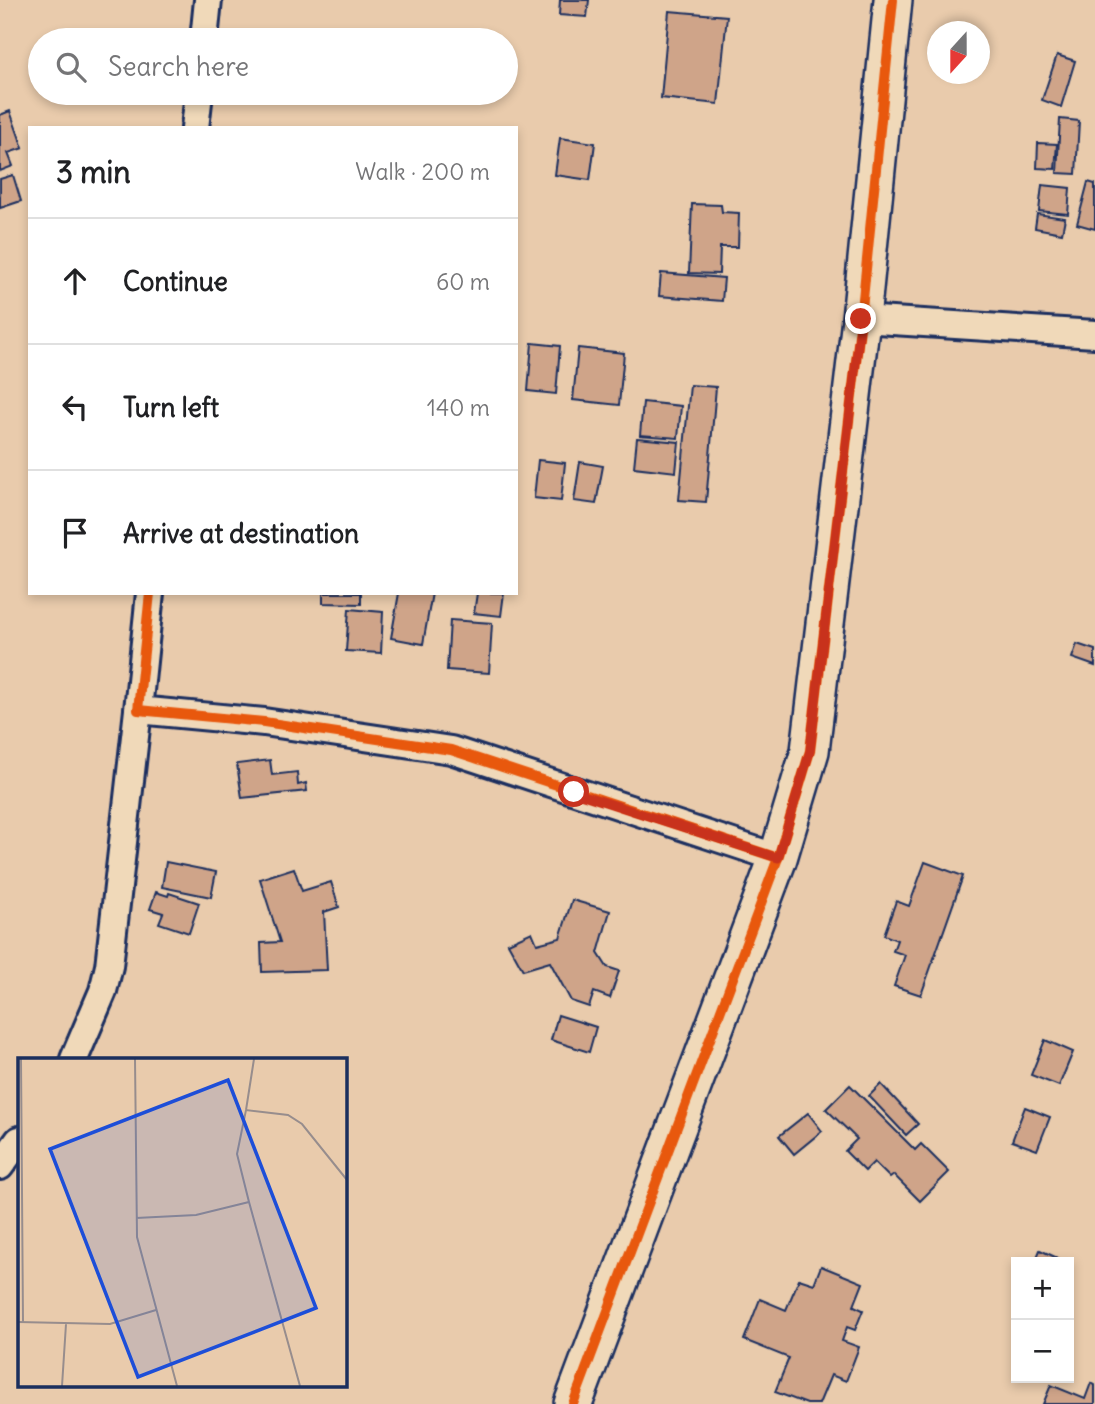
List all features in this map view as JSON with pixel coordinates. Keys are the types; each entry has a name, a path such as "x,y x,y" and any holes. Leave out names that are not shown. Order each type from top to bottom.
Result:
{"street":[{"path":"205,28 208,0"},
{"path":"573,1404 778,858 810,751 861,319 893,0"},
{"path":"195,126 198,105"},
{"path":"861,319 1095,334"},
{"path":"74,1058 103,991 109,966 150,595"},
{"path":"138,710 264,722 452,750 778,858"},
{"path":"0,1166 18,1141"}],"building":[{"path":"560,0 589,0 587,17 559,15"},
{"path":"669,11 727,16 718,104 661,98"},
{"path":"1057,55 1075,61 1061,107 1042,100"},
{"path":"10,111 23,148 8,153 13,166 0,171 0,115"},
{"path":"1060,119 1079,121 1076,174 1057,173"},
{"path":"560,138 595,143 590,180 555,175"},
{"path":"1038,143 1057,144 1055,169 1037,168"},
{"path":"13,175 21,201 0,208 0,179"},
{"path":"1088,182 1095,184 1095,229 1077,224"},
{"path":"1042,185 1070,188 1068,214 1039,211"},
{"path":"692,204 721,205 722,212 739,213 738,247 720,247 719,274 689,273"},
{"path":"1037,214 1065,218 1062,233 1035,228"},
{"path":"661,273 724,278 722,301 659,296"},
{"path":"532,343 560,346 556,394 528,391"},
{"path":"578,348 624,353 619,405 573,400"},
{"path":"690,385 716,387 706,502 679,500"},
{"path":"643,402 681,406 678,438 640,435"},
{"path":"637,438 679,442 676,472 634,467"},
{"path":"538,460 565,463 561,501 534,498"},
{"path":"580,462 603,466 596,504 574,501"},
{"path":"323,595 361,595 361,604 323,603"},
{"path":"399,595 432,595 423,644 391,638"},
{"path":"477,595 504,595 501,616 474,613"},
{"path":"349,609 383,612 381,653 346,651"},
{"path":"450,620 492,623 489,673 447,670"},
{"path":"1077,644 1095,650 1095,666 1072,658"},
{"path":"270,760 272,775 297,772 298,785 306,783 307,791 242,798 237,764"},
{"path":"166,862 216,872 211,897 162,887"},
{"path":"925,862 963,876 921,995 894,986 905,955 893,951 897,940 884,935 896,901 909,906"},
{"path":"294,868 302,891 331,882 339,907 324,912 327,970 262,972 261,943 280,942 260,879"},
{"path":"156,892 168,896 169,893 199,903 189,933 159,923 163,913 150,909"},
{"path":"572,900 610,911 598,953 607,967 619,971 610,998 594,992 589,1007 571,1001 550,962 523,970 508,943 532,932 537,944 560,938"},
{"path":"558,1015 596,1027 589,1052 551,1040"},
{"path":"1045,1040 1073,1052 1059,1086 1031,1075"},
{"path":"881,1084 918,1124 906,1135 869,1096"},
{"path":"850,1085 915,1150 921,1144 949,1172 920,1201 894,1175 890,1178 874,1162 865,1171 845,1151 857,1139 826,1109"},
{"path":"1025,1107 1050,1117 1037,1150 1012,1141"},
{"path":"808,1113 822,1131 794,1154 779,1136"},
{"path":"1040,1250 1055,1257 1037,1257"},
{"path":"821,1266 863,1283 854,1306 863,1310 855,1330 847,1327 842,1341 859,1347 846,1381 831,1375 819,1404 807,1404 775,1392 789,1358 744,1340 760,1299 786,1310 799,1279 814,1284"},
{"path":"1091,1383 1095,1385 1095,1404 1043,1404 1051,1385 1085,1399"}],"cycle path":[{"path":"573,1404 778,858 810,751 861,319 893,0"},
{"path":"150,595 138,710 264,722 451,750 778,858"}],"route":[{"path":"574,792 778,858 810,751 861,319"}]}
